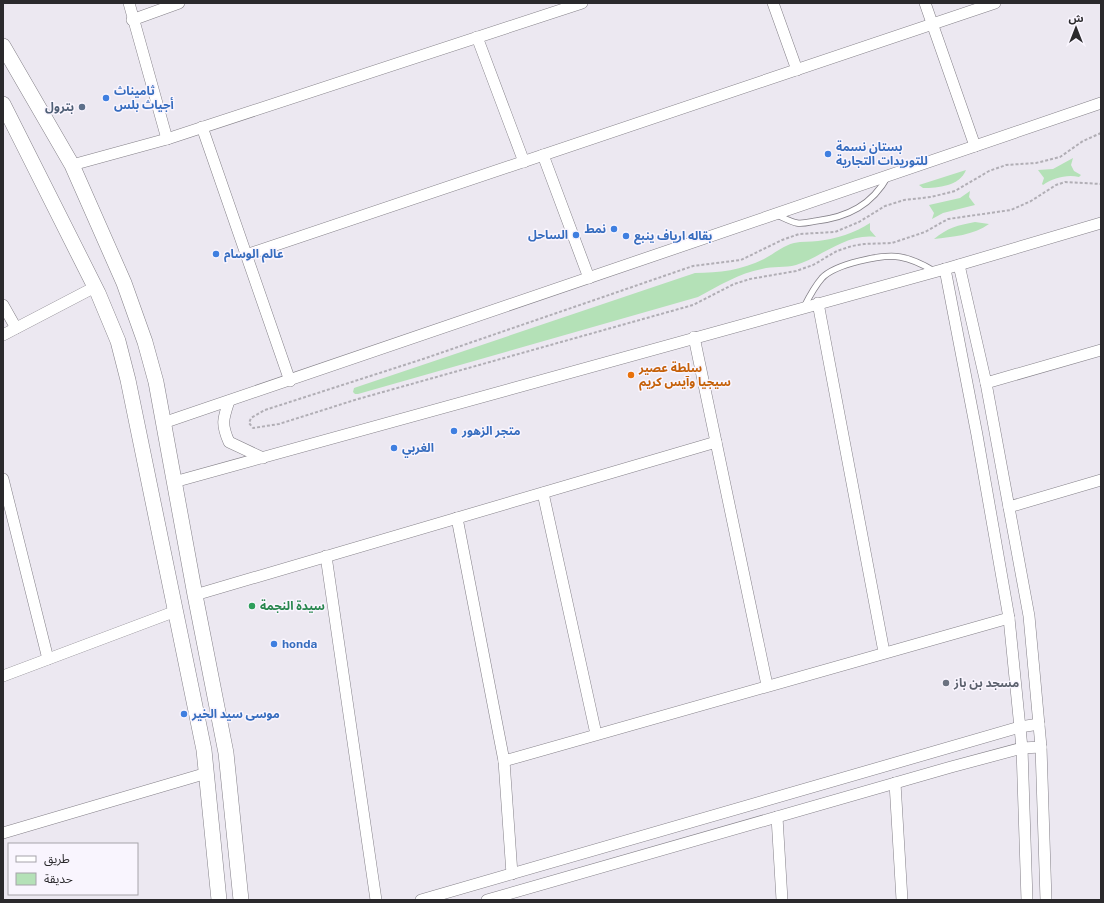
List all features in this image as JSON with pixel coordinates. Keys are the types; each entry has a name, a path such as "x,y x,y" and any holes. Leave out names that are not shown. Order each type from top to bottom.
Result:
{"main road":[{"path":"3,46 72,165 124,283 145,342 156,382 162,423 226,753 241,900"},
{"path":"3,104 95,286 118,341 128,380 204,750 219,900"}],"street":[{"path":"129,3 132,20 166,139"},
{"path":"132,20 179,3"},
{"path":"72,165 166,139 477,37 566,5 582,3"},
{"path":"773,3 796,70"},
{"path":"925,3 975,146"},
{"path":"246,255 996,3"},
{"path":"477,37 524,162"},
{"path":"162,423 290,381 1101,103"},
{"path":"202,127 290,381"},
{"path":"543,155 589,278"},
{"path":"174,482 694,337 959,265 1101,224"},
{"path":"959,265 986,383 1029,616 1041,747 1046,900"},
{"path":"940,270 977,435 1009,618 1022,748 1027,900"},
{"path":"3,335 95,286"},
{"path":"818,303 884,652"},
{"path":"3,305 16,328"},
{"path":"694,337 767,685"},
{"path":"986,383 1101,350"},
{"path":"229,401 223,419 224,429 229,442 263,458"},
{"path":"195,595 716,442"},
{"path":"3,479 8,519 48,659"},
{"path":"1009,508 1101,483"},
{"path":"543,493 596,734"},
{"path":"457,518 504,761 512,874"},
{"path":"326,556 376,900"},
{"path":"3,676 176,611"},
{"path":"504,761 767,685 1009,618"},
{"path":"421,900 1020,727 1039,724"},
{"path":"487,900 895,783 1022,748 1041,747"},
{"path":"3,833 207,773"},
{"path":"895,783 902,900"},
{"path":"777,817 782,900"}],"lane":[{"path":"775,214 798,224 847,214 868,203 882,187 889,175"},
{"path":"804,307 822,277 838,268 857,262 878,258 900,257 940,270"}],"path":[{"path":"1101,133 1083,141 1060,157 1036,163 1006,165 989,171 955,190 931,197 904,200 885,206 859,222 835,232 799,234 782,240 741,260 693,266 423,359 265,410 251,418 249,423 252,428 279,424 358,399 693,305 740,282 796,271 837,251 852,246 892,243 925,232 948,219 1011,210 1031,201 1056,185 1065,182 1075,181 1101,184"}],"green space":[{"path":"1073,158 1071,165 1074,171 1081,175 1079,177 1060,177 1043,185 1042,184 1044,178 1038,170 1053,169"},
{"path":"966,170 959,180 942,187 923,188 919,185"},
{"path":"970,191 969,197 975,205 943,213 932,219 934,213 929,205 960,198"},
{"path":"975,222 989,224 970,233 934,239 953,228 963,224"},
{"path":"870,223 870,230 876,237 865,237 844,242 796,265 766,268 754,271 729,280 698,297 358,394 353,392 354,388 695,273 722,271 747,266 764,259 790,244 838,237 852,233"}],"place":[{"name":"ثاميناث أجياث بلس","path":"106,98"},
{"name":"بترول","path":"82,107"},
{"name":"بستان نسمة للتوريدات التجارية","path":"828,154"},
{"name":"نمط","path":"614,229"},
{"name":"الساحل","path":"576,235"},
{"name":"بقاله ارياف ينبع","path":"626,236"},
{"name":"عالم الوسام","path":"216,254"},
{"name":"سلطة عصير سيجيا وآيس كريم","path":"631,375"},
{"name":"متجر الزهور","path":"454,431"},
{"name":"الغربي","path":"394,448"},
{"name":"سيدة النجمة","path":"252,606"},
{"name":"honda","path":"274,644"},
{"name":"مسجد بن باز","path":"946,683"},
{"name":"موسى سيد الخير","path":"184,714"}]}
